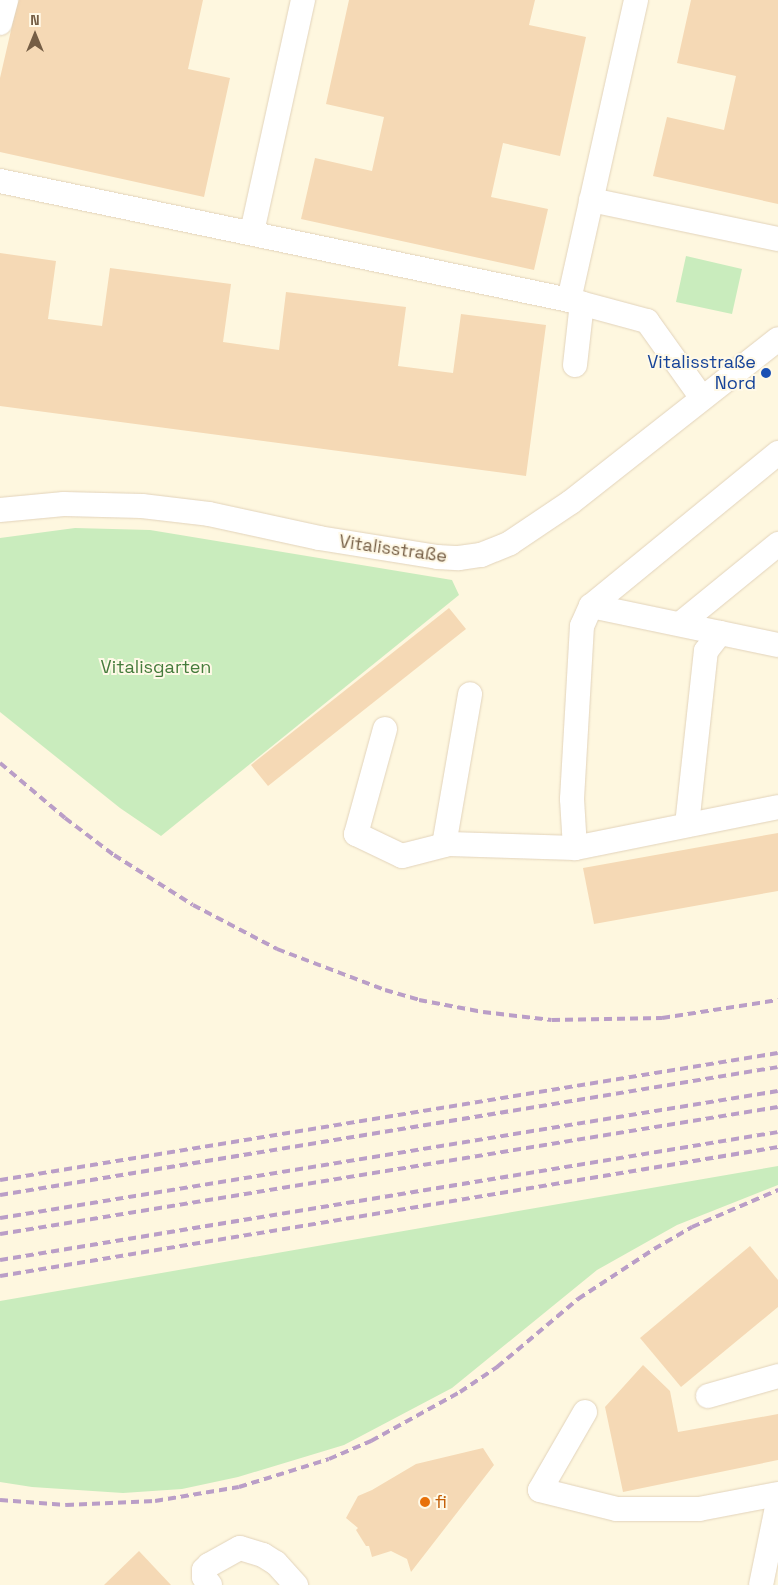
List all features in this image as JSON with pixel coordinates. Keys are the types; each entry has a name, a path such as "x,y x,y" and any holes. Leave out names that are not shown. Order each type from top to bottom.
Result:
{"street":[{"path":"0,23 6,0"},
{"path":"252,232 303,0"},
{"path":"575,365 576,302 591,200 636,0"},
{"path":"0,181 252,232 576,302 647,321 702,398"},
{"path":"591,200 778,239"},
{"name":"Vitalisstraße","path":"0,510 64,504 142,506 209,514 319,538 437,557 459,558 481,555 510,543 571,502 778,339"},
{"path":"575,848 572,799 582,626 591,606 778,452"},
{"path":"680,624 778,544"},
{"path":"591,606 778,645"},
{"path":"687,825 706,651 720,633"},
{"path":"444,845 470,694"},
{"path":"385,729 356,834 402,856 444,845 575,848 778,807"},
{"path":"708,1396 778,1376"},
{"path":"585,1412 540,1490 617,1509 699,1510 778,1494"},
{"path":"761,1585 778,1502"},
{"path":"210,1585 204,1577 204,1570 208,1565 240,1548 263,1555 276,1563 296,1585"}],"green space":[{"path":"686,256 742,269 732,314 676,302"},
{"name":"Vitalisgarten","path":"75,528 150,530 452,580 459,595 161,836 120,808 0,712 0,538"},
{"path":"778,1166 778,1185 677,1225 597,1270 452,1388 344,1445 238,1477 182,1489 123,1493 32,1487 0,1482 0,1301"}],"building":[{"path":"18,0 203,0 188,69 230,78 204,197 0,152 0,78"},
{"path":"349,0 535,0 529,25 586,37 560,156 503,143 491,197 548,209 534,270 301,219 315,158 372,171 384,117 326,104"},
{"path":"691,0 778,0 778,204 653,176 667,117 724,130 736,76 677,63"},
{"path":"0,253 56,261 48,319 102,326 110,268 231,284 223,342 279,350 286,292 406,307 398,366 453,373 461,314 546,325 526,476 0,406"},
{"path":"449,608 466,629 268,786 251,765"},
{"path":"778,833 778,891 594,924 583,868"},
{"path":"750,1246 778,1280 778,1307 681,1387 640,1338"},
{"path":"643,1365 670,1391 678,1432 778,1414 778,1460 623,1492 605,1407"},
{"path":"483,1448 494,1465 411,1572 407,1559 391,1551 372,1557 369,1546 366,1546 356,1530 358,1528 346,1518 358,1496 372,1490 416,1464"},
{"path":"139,1551 171,1585 104,1585"}],"railway":[{"path":"0,763 65,818 114,855 193,905 277,949 385,990 419,1000 483,1012 552,1020 662,1018 778,1000"},
{"path":"0,1180 778,1053"},
{"path":"0,1195 778,1067"},
{"path":"0,1218 778,1091"},
{"path":"0,1234 778,1107"},
{"path":"0,1260 778,1132"},
{"path":"0,1276 778,1147"},
{"path":"0,1500 66,1505 155,1501 239,1487 329,1459 371,1441 460,1392 497,1367 578,1299 654,1249 692,1227 778,1190"}],"place":[{"name":"Vitalisstraße Nord","path":"766,373"},
{"name":"fi","path":"425,1502"}]}
